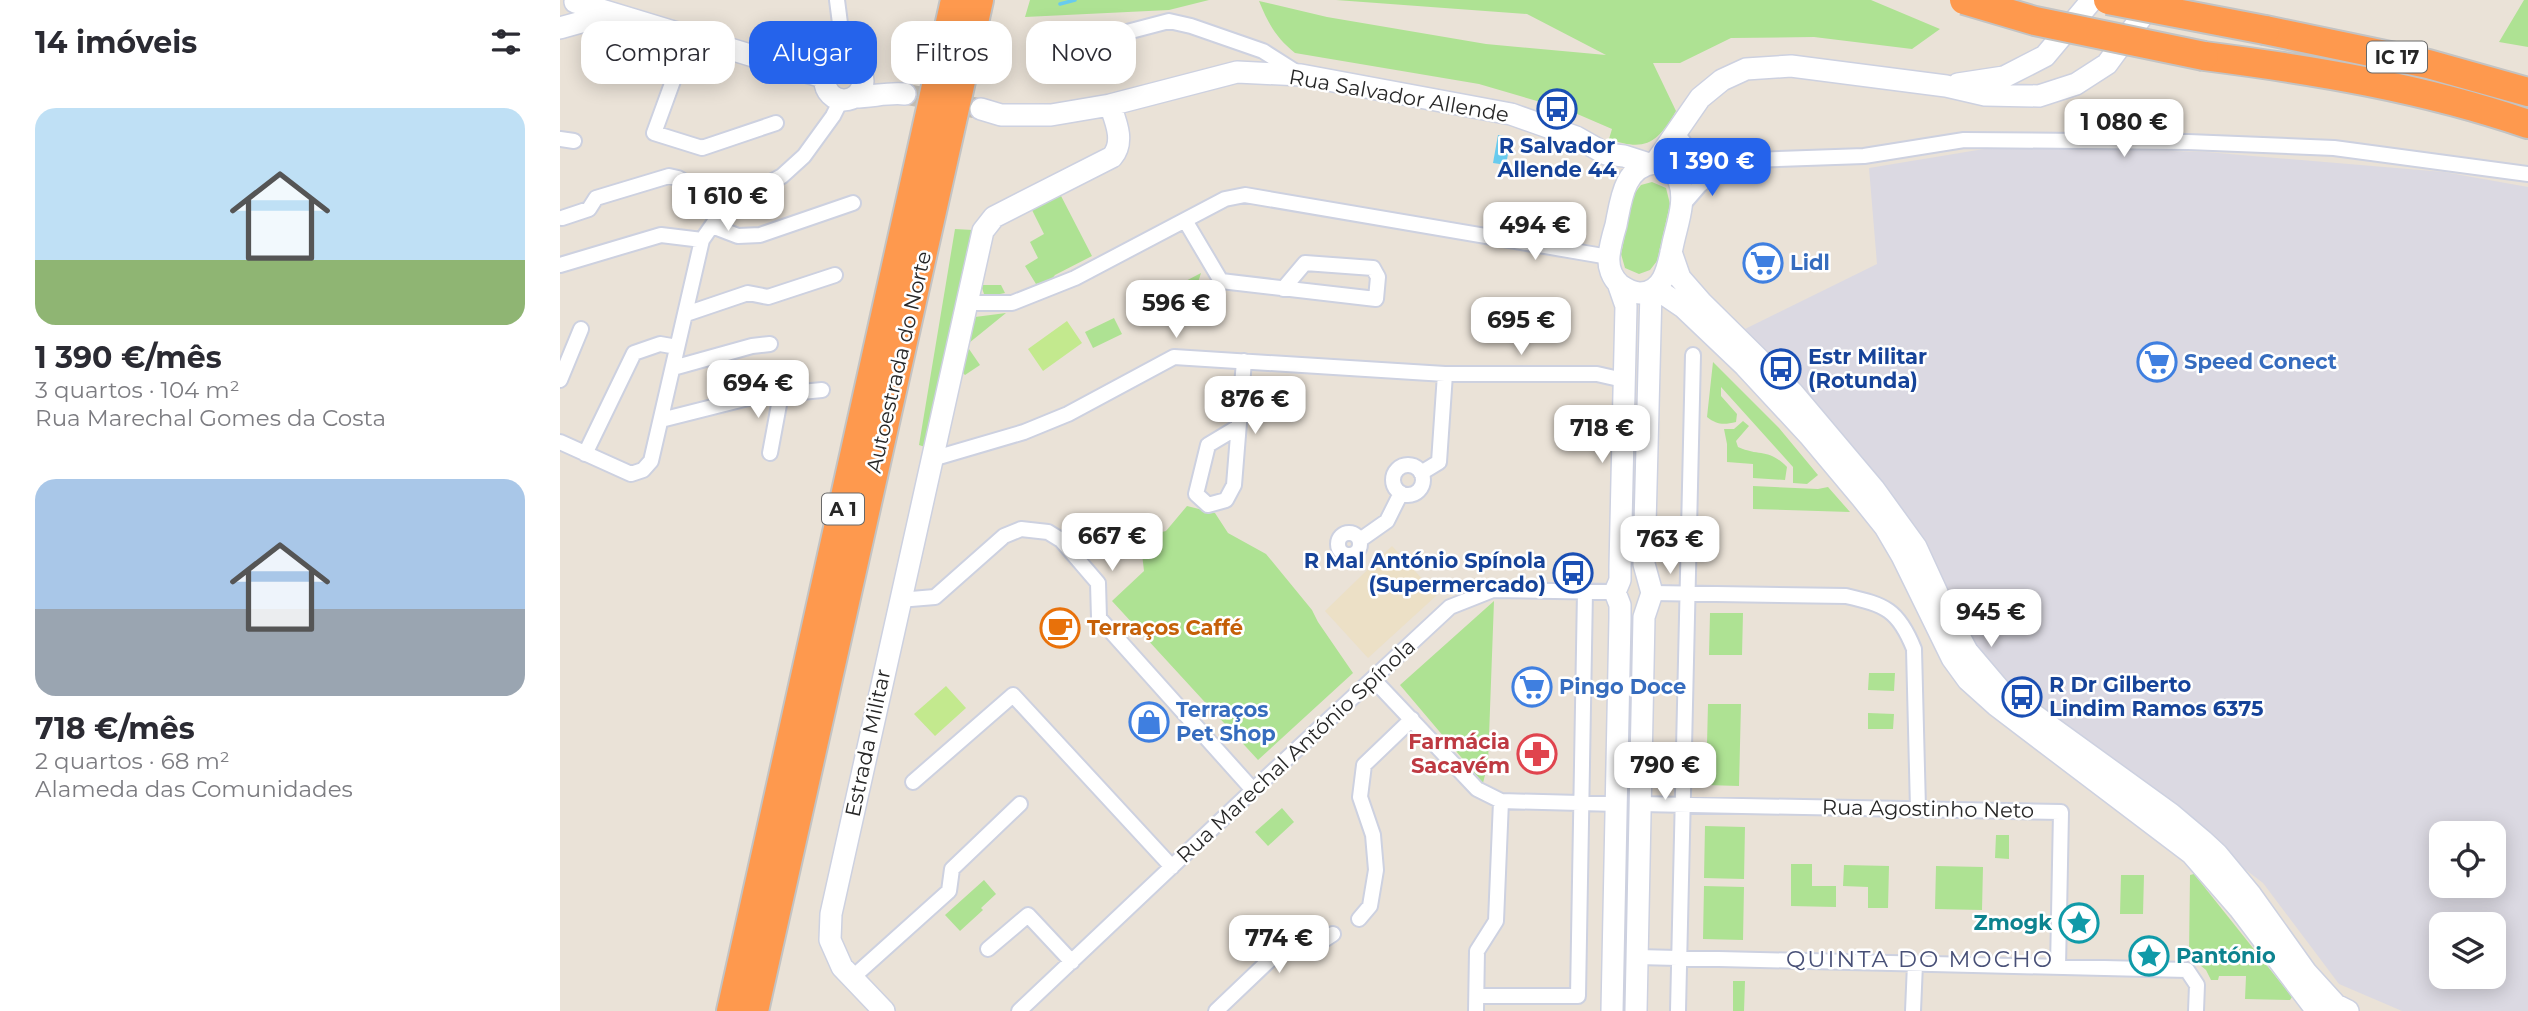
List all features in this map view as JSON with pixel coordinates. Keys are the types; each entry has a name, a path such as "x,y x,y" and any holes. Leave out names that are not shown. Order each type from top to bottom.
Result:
{"highway":[{"name":"Autoestrada do Norte","path":"731,1011 955,0"},
{"name":"Autoestrada do Norte","path":"754,1011 979,0"},
{"name":"IC 17","path":"1964,0 2071,30 2204,56 2310,70 2378,84 2462,104 2528,124"},
{"name":"IC 17","path":"2107,0 2428,64 2528,92"}],"street":[{"path":"837,0 840,21"},
{"path":"1945,86 2004,77 2045,56 2092,0"},
{"path":"1636,1011 1644,617 1648,593 1644,565 1650,323 1653,289 1667,271 1680,208 1682,190 1675,175 1684,131 1700,98 1734,73 1757,67 1791,66 1945,86 1986,95 2039,96 2076,84 2107,64 2154,0"},
{"path":"574,1 636,21"},
{"path":"565,27 578,15 574,1"},
{"path":"565,27 598,20 626,18"},
{"path":"1136,30 1169,21 1191,26 1264,51 1301,75"},
{"name":"Rua Salvador Allende","path":"981,109 1001,115 1051,115 1110,105 1237,72 1301,75 1511,114 1576,138 1606,154 1664,165 1675,175"},
{"path":"827,84 827,89 835,98 899,93 877,80"},
{"path":"672,84 654,133 702,148 776,123"},
{"path":"560,442 631,474 643,470 652,461 702,240 725,207 782,176 804,156 848,98 861,90 861,84"},
{"name":"Estrada Militar","path":"884,1011 842,967 831,940 831,914 982,231 994,217 1112,157 1118,149 1119,140 1110,105"},
{"path":"1612,1011 1618,592 1626,306 1611,271 1609,257 1622,197 1630,177 1652,163 1684,131"},
{"path":"1684,131 1690,157 1707,166"},
{"path":"1675,175 1707,166 1751,160 1864,156 1964,140 2188,142 2334,148 2528,174"},
{"path":"1606,154 1618,174 1622,197"},
{"path":"1680,208 1700,185 1724,165"},
{"path":"562,218 589,209 596,198 669,176 678,178 725,207"},
{"path":"968,299 975,303 1012,303 1075,278 1225,199 1245,195 1609,257"},
{"path":"712,226 738,236 760,235 853,203"},
{"path":"1185,222 1221,281 1283,289 1376,299 1378,277 1373,268 1305,262 1283,289"},
{"path":"560,265 661,235 702,240"},
{"path":"1671,252 1680,278 1793,393 1874,489 1916,547 1960,640 1984,673 2001,691 2171,814 2210,848 2251,895 2305,972 2336,1005 2347,1011"},
{"path":"686,314 748,293 768,297 835,275"},
{"path":"1618,283 1634,292 1653,289 1683,307 1745,366 1801,427 1885,527 1916,582 1952,658 1968,680 1997,706 2192,854 2239,908 2317,1011"},
{"path":"1650,323 1653,317 1665,309 1683,307"},
{"path":"560,380 581,329"},
{"path":"585,454 634,353 660,344 677,347"},
{"path":"673,368 752,346 770,344"},
{"path":"1597,374 1617,363 1625,352"},
{"path":"1678,1011 1693,355"},
{"path":"932,459 1024,432 1068,414 1174,358 1446,374 1597,374 1619,379 1624,387"},
{"path":"1238,427 1208,445 1196,494 1208,505 1226,500 1234,485 1244,361"},
{"path":"1421,473 1439,462 1446,374"},
{"path":"661,420 768,393 822,390"},
{"path":"770,453 781,394"},
{"path":"1402,466 1413,466 1421,473 1423,482 1418,491 1409,495 1401,494 1393,483 1395,473 1402,466"},
{"path":"1360,540 1387,521 1401,494"},
{"path":"899,600 935,597 1004,536 1021,529 1048,532 1061,540 1098,583 1099,618 1252,790"},
{"path":"1618,592 1627,575 1634,574 1648,593"},
{"name":"Rua Marechal António Spínola","path":"1019,1011 1450,607 1493,590 1618,592"},
{"path":"1501,801 1496,921 1477,951 1476,1003 1497,1004 1578,996 1585,591"},
{"path":"1618,592 1633,611 1648,593"},
{"path":"1648,593 1846,596 1874,603 1890,611 1905,626 1914,649 1918,809"},
{"path":"1373,679 1477,789 1501,801 1617,804"},
{"path":"914,782 1013,695 1172,867"},
{"path":"1359,919 1370,906 1376,870 1373,835 1360,797 1364,765 1412,719"},
{"path":"852,978 948,891 952,869 1020,804"},
{"name":"Rua Agostinho Neto","path":"1640,804 2061,812 2058,967"},
{"path":"988,949 1028,915 1072,962"},
{"path":"1216,1011 1278,952 1316,945 1333,934"},
{"path":"1637,957 2187,971 2197,985 2196,1011"},
{"path":"1913,1011 1915,964"}],"shaded area":[{"path":"2002,146 2206,152 2444,172 2528,187 2528,1011 2402,1011 2339,984 2263,883 2015,694 1967,642 1847,445 1745,329 1877,264 1869,168"},
{"path":"1392,546 1437,595 1368,658 1325,611"}],"green space":[{"path":"1030,0 1209,0 1169,10 1025,17"},
{"path":"1336,0 1871,0 1940,29 1912,49 1814,37 1731,38 1680,63 1653,63 1676,111 1656,137 1649,142 1632,145 1609,139 1612,129 1568,110 1479,84 1295,53 1273,30 1259,1 1327,17 1486,44 1606,55 1527,14"},
{"path":"2524,0 2528,0 2528,47 2499,42"},
{"path":"1652,182 1666,188 1670,204 1657,261 1650,270 1639,274 1625,268 1621,254 1634,194 1641,185"},
{"path":"1060,194 1092,256 1055,275 1051,280 1036,284 1025,266 1038,258 1030,242 1044,234 1032,210"},
{"path":"955,229 973,230 925,447 919,445"},
{"path":"1201,273 1193,298 1205,299 1203,316 1178,314 1173,308 1165,312 1157,296"},
{"path":"981,285 1001,285 1005,293 985,297"},
{"path":"1006,313 969,343 975,317"},
{"path":"1114,318 1122,334 1093,348 1085,332"},
{"path":"1067,321 1082,343 1043,371 1028,349"},
{"path":"969,349 980,365 965,375 962,372 964,354"},
{"path":"1713,362 1779,428 1818,475 1807,484 1793,483 1793,467 1721,387 1721,396 1737,414 1736,422 1721,424 1707,417"},
{"path":"1743,421 1749,426 1736,441 1738,447 1775,457 1787,467 1785,480 1753,478 1753,464 1727,462 1724,429 1734,429"},
{"path":"1753,486 1818,489 1828,487 1850,512 1753,509"},
{"path":"1187,506 1215,513 1228,533 1266,554 1312,610 1353,673 1258,760 1112,601 1144,571 1140,537 1166,531"},
{"path":"1494,601 1488,763 1483,783 1400,685"},
{"path":"1710,613 1743,613 1742,655 1709,655"},
{"path":"1869,673 1895,673 1894,691 1868,690"},
{"path":"946,686 966,708 935,736 914,714"},
{"path":"1708,704 1741,704 1739,786 1706,785"},
{"path":"1868,713 1894,714 1893,729 1868,729"},
{"path":"1282,808 1294,822 1268,846 1255,832"},
{"path":"1705,826 1745,827 1744,879 1704,878"},
{"path":"1996,835 2009,835 2009,859 1995,858"},
{"path":"1791,864 1812,864 1812,886 1836,886 1836,907 1791,906"},
{"path":"1844,865 1889,866 1888,908 1868,908 1868,887 1843,886"},
{"path":"1936,866 1983,867 1982,910 1935,909"},
{"path":"2194,874 2292,997 2290,1000 2245,999 2246,976 2219,976 2218,980 2211,980 2206,970 2189,956 2190,875"},
{"path":"2121,875 2144,875 2143,914 2120,914"},
{"path":"984,880 996,894 960,931 945,915"},
{"path":"1704,886 1744,887 1743,940 1703,939"},
{"path":"1733,981 1745,981 1744,1011 1733,1011"}],"water":[{"path":"1498,135 1511,137 1506,165 1493,163"}],"waterway":[{"path":"1060,4 1075,0"}],"tunnel":[{"path":"905,94 981,109"}],"place":[{"name":"R Salvador Allende 44","path":"1557,109"},
{"name":"Lidl","path":"1763,263"},
{"name":"Speed Conect","path":"2157,362"},
{"name":"Estr Militar (Rotunda)","path":"1781,369"},
{"name":"R Mal António Spínola (Supermercado)","path":"1573,573"},
{"name":"Terraços Caffé","path":"1060,628"},
{"name":"Pingo Doce","path":"1532,687"},
{"name":"R Dr Gilberto Lindim Ramos 6375","path":"2022,697"},
{"name":"Terraços Pet Shop","path":"1149,722"},
{"name":"Farmácia Sacavém","path":"1537,754"},
{"name":"Zmogk","path":"2079,923"},
{"name":"Pantónio","path":"2149,956"}],"district":[{"name":"QUINTA DO MOCHO","path":"1920,959"}]}
